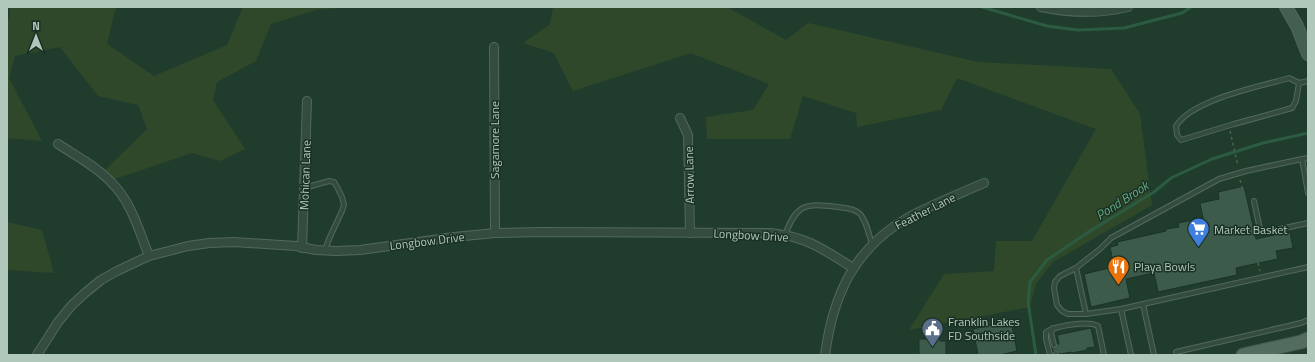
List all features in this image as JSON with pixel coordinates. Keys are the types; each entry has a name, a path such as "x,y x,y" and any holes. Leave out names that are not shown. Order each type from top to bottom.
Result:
{"main road":[{"path":"1286,7 1297,26 1308,54"},
{"path":"1243,355 1306,341"}],"street":[{"path":"1045,7 1068,11 1089,12 1128,7"},
{"name":"Sagamore Lane","path":"494,47 494,234"},
{"name":"Mohican Lane","path":"302,248 307,102"},
{"name":"Arrow Lane","path":"680,118 688,136 690,233"},
{"path":"58,144 101,172 112,182 127,203 149,256"},
{"name":"Feather Lane","path":"826,355 828,335 833,313 841,290 853,268 872,245 891,229 910,217 984,183"},
{"name":"Longbow Drive","path":"37,355 58,322 72,305 101,280 149,256 188,246 209,243 234,242 325,250 360,250 432,239 542,232 771,233 803,239 818,246 853,268"}],"lane":[{"path":"1298,83 1296,102 1292,108 1181,140 1177,136 1176,126 1179,120 1194,109 1215,99 1289,78 1298,83 1308,81"},
{"path":"1308,158 1246,171 1219,179 1111,238 1076,268 1060,276 1055,282 1054,288 1057,305 1062,311 1068,314 1086,314 1121,309 1308,267"},
{"path":"1302,159 1308,194"},
{"path":"304,188 329,181 334,182 342,197 344,205 325,250"},
{"path":"1254,201 1260,229 1266,232 1273,230"},
{"path":"785,235 795,214 801,209 813,204 832,206 854,209 860,214 872,245"},
{"path":"1280,229 1308,223"},
{"path":"1076,268 1086,314"},
{"path":"1143,304 1154,355"},
{"path":"1121,309 1131,355"},
{"path":"1176,352 1301,323 1308,320"},
{"path":"1050,355 1046,332 1053,328 1090,323 1098,326 1104,355"},
{"path":"1053,328 1051,334 1054,345"}],"path":[{"path":"1231,137 1236,158"}],"green space":[{"path":"10,7 118,7 115,10 107,44 154,76 227,45 243,7 354,7 316,10 271,24 256,61 217,82 213,100 245,149 220,161 192,153 112,180 102,173 147,129 138,105 98,96 60,47 15,56 9,78 42,141 7,138 7,19 9,18"},
{"path":"553,7 727,7 786,40 808,23 978,62 1111,69 1140,114 1152,205 1053,262 1036,284 1030,307 909,330 944,274 994,271 996,241 1032,241 1096,129 957,78 941,110 857,127 856,113 803,96 790,139 707,139 706,117 753,110 769,84 691,53 573,91 554,53 523,43 550,24"},
{"path":"7,222 42,230 54,273 7,270"}],"building":[{"path":"1244,186 1256,239 1274,235 1276,230 1275,227 1277,227 1277,231 1281,232 1281,234 1290,232 1293,248 1276,251 1278,259 1236,268 1237,275 1158,292 1154,273 1126,279 1130,298 1091,307 1084,274 1114,267 1110,247 1118,245 1117,242 1166,231 1166,229 1179,227 1178,223 1203,218 1200,203 1219,199 1218,192"},
{"path":"1011,321 1017,351 1000,355 978,355 973,329"},
{"path":"1091,328 1095,347 1072,353 1061,354 1056,351 1053,352 1052,348 1055,348 1057,344 1059,344 1057,335"},
{"name":"Franklin Lakes FD Southside","path":"919,339 940,339 940,341 946,341 946,355 919,355"}],"waterway":[{"path":"982,7 1047,26 1078,30 1124,28 1182,13 1191,7"},
{"name":"Pond Brook","path":"1036,355 1028,302 1030,282 1047,260 1090,231 1154,192 1171,178 1212,159 1263,143 1308,133"}],"place":[{"name":"Market Basket","path":"1198,248"},
{"name":"Playa Bowls","path":"1118,286"},
{"name":"Franklin Lakes FD Southside","path":"933,348"}]}
